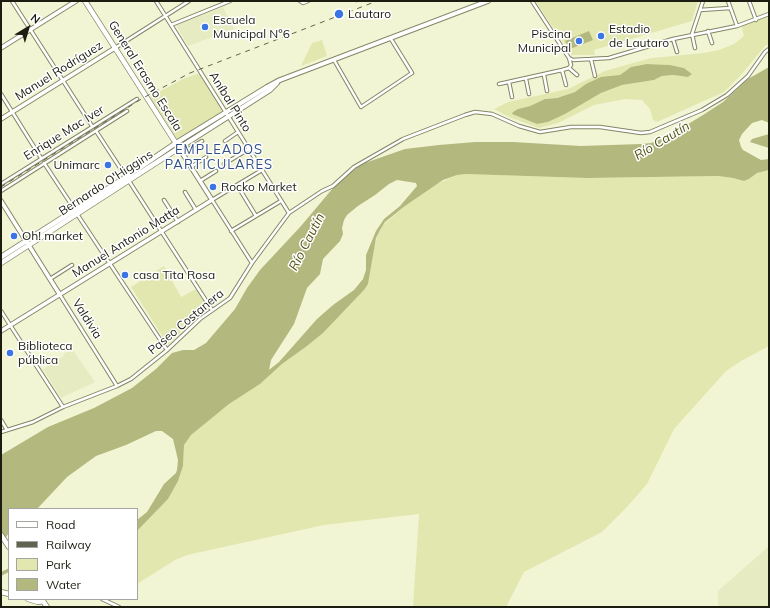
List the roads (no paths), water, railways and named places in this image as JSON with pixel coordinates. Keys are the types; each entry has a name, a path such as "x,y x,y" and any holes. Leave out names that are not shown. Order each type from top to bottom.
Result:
{"main road":[{"name":"General Erasmo Escala","path":"85,1 179,148"},
{"name":"Bernardo O'Higgins","path":"1,257 27,243 128,178 179,148 227,114 280,80 488,1"},
{"name":"Bernardo O'Higgins","path":"128,178 176,143 227,114"},
{"name":"Bernardo O'Higgins","path":"1,263 27,243"},
{"path":"1,535 8,546"},
{"path":"31,600 38,602 44,600 47,607"}],"street":[{"path":"12,1 92,126"},
{"path":"1,48 76,1"},
{"name":"Aníbal Pinto","path":"156,1 289,213"},
{"name":"Manuel Rodríguez","path":"1,119 189,1"},
{"path":"171,25 229,1"},
{"path":"300,1 303,3 308,1"},
{"path":"532,1 570,58 571,64 569,68"},
{"path":"695,48 692,34 703,1"},
{"path":"728,1 737,26"},
{"path":"749,1 756,20"},
{"path":"700,10 730,8"},
{"path":"570,58 573,60 609,58 692,34 737,26 769,14"},
{"path":"708,31 712,43"},
{"path":"334,60 361,106 412,73 391,39"},
{"path":"673,39 677,52"},
{"name":"Paseo Costanera","path":"1,432 33,422 63,407 131,379 167,350 200,319 230,298 252,263 289,213 322,191 333,186 354,167 403,140 468,114 479,112 488,113 519,126 540,132 571,127 600,127 641,133 650,132 702,110 727,95 748,76 765,52 769,49"},
{"path":"591,59 595,76"},
{"path":"499,84 544,75 569,68"},
{"path":"569,68 577,75"},
{"path":"562,70 566,85"},
{"path":"544,75 547,91"},
{"path":"526,79 529,94"},
{"path":"509,82 512,97"},
{"path":"1,94 41,158"},
{"name":"Enrique Mac Iver","path":"1,184 137,98"},
{"name":"Enrique Mac Iver","path":"1,191 128,111"},
{"path":"96,131 128,178 212,310"},
{"path":"225,141 238,132"},
{"path":"182,153 202,141"},
{"name":"General Erasmo Escala","path":"179,148 252,263"},
{"path":"224,164 249,149"},
{"path":"191,167 206,158"},
{"path":"44,164 167,350"},
{"name":"Manuel Antonio Matta","path":"1,331 262,170"},
{"path":"200,181 216,171"},
{"path":"237,185 256,216"},
{"path":"184,192 196,210"},
{"path":"164,200 178,222"},
{"name":"Valdivia","path":"1,201 117,386"},
{"path":"231,231 281,201"},
{"path":"50,279 72,265"},
{"path":"1,311 63,407"},
{"path":"1,420 7,430"},
{"path":"104,600 119,607"}],"water":[{"name":"Piscina Municipal","path":"589,31 593,40 570,49 565,41"},
{"path":"647,64 670,65 684,68 692,74 688,77 673,75 662,76 654,80 622,85 601,93 548,122 537,124 512,114 518,109 530,106 545,99 557,98 575,92 586,84 601,77 620,75 631,67"},
{"name":"Río Cautín","path":"769,67 769,123 762,120 752,123 742,134 739,140 743,150 761,160 769,159 769,170 757,173 744,181 718,176 587,178 466,174 457,175 443,180 405,206 385,222 376,238 368,284 323,333 282,364 260,384 229,404 191,435 184,445 183,466 178,481 168,499 138,530 138,519 147,512 164,484 176,473 177,470 178,460 173,439 162,431 156,431 126,445 96,456 67,477 38,508 8,508 8,534 1,544 1,455 48,427 94,408 132,388 156,369 172,353 183,350 194,350 206,343 235,309 247,288 260,270 301,226 333,188 362,164 405,149 475,142 513,142 581,146 651,143 675,132 723,102 748,79","holes":["397,180 416,183 417,186 400,206 384,219 376,231 366,255 366,270 363,279 354,290 317,319 279,362 269,370 271,360 294,324 307,288 320,274 323,259 340,241 343,234 342,228 344,220 347,215 389,184"]},
{"path":"769,134 769,148 750,142 752,139"}],"waterway":[{"path":"1,574 8,570"}],"railway":[{"path":"1,187 143,98 190,73 377,1"}],"place":[{"name":"Lautaro","path":"339,14"},
{"name":"Escuela Municipal N°6","path":"205,27"},
{"name":"Estadio de Lautaro","path":"601,36"},
{"name":"Piscina Municipal","path":"579,41"},
{"name":"Unimarc","path":"108,165"},
{"name":"Rocko Market","path":"213,187"},
{"name":"Oh! market","path":"14,236"},
{"name":"casa Tita Rosa","path":"125,275"},
{"name":"Biblioteca pública","path":"10,353"}],"district":[{"name":"EMPLEADOS PARTICULARES","path":"219,158"}]}
